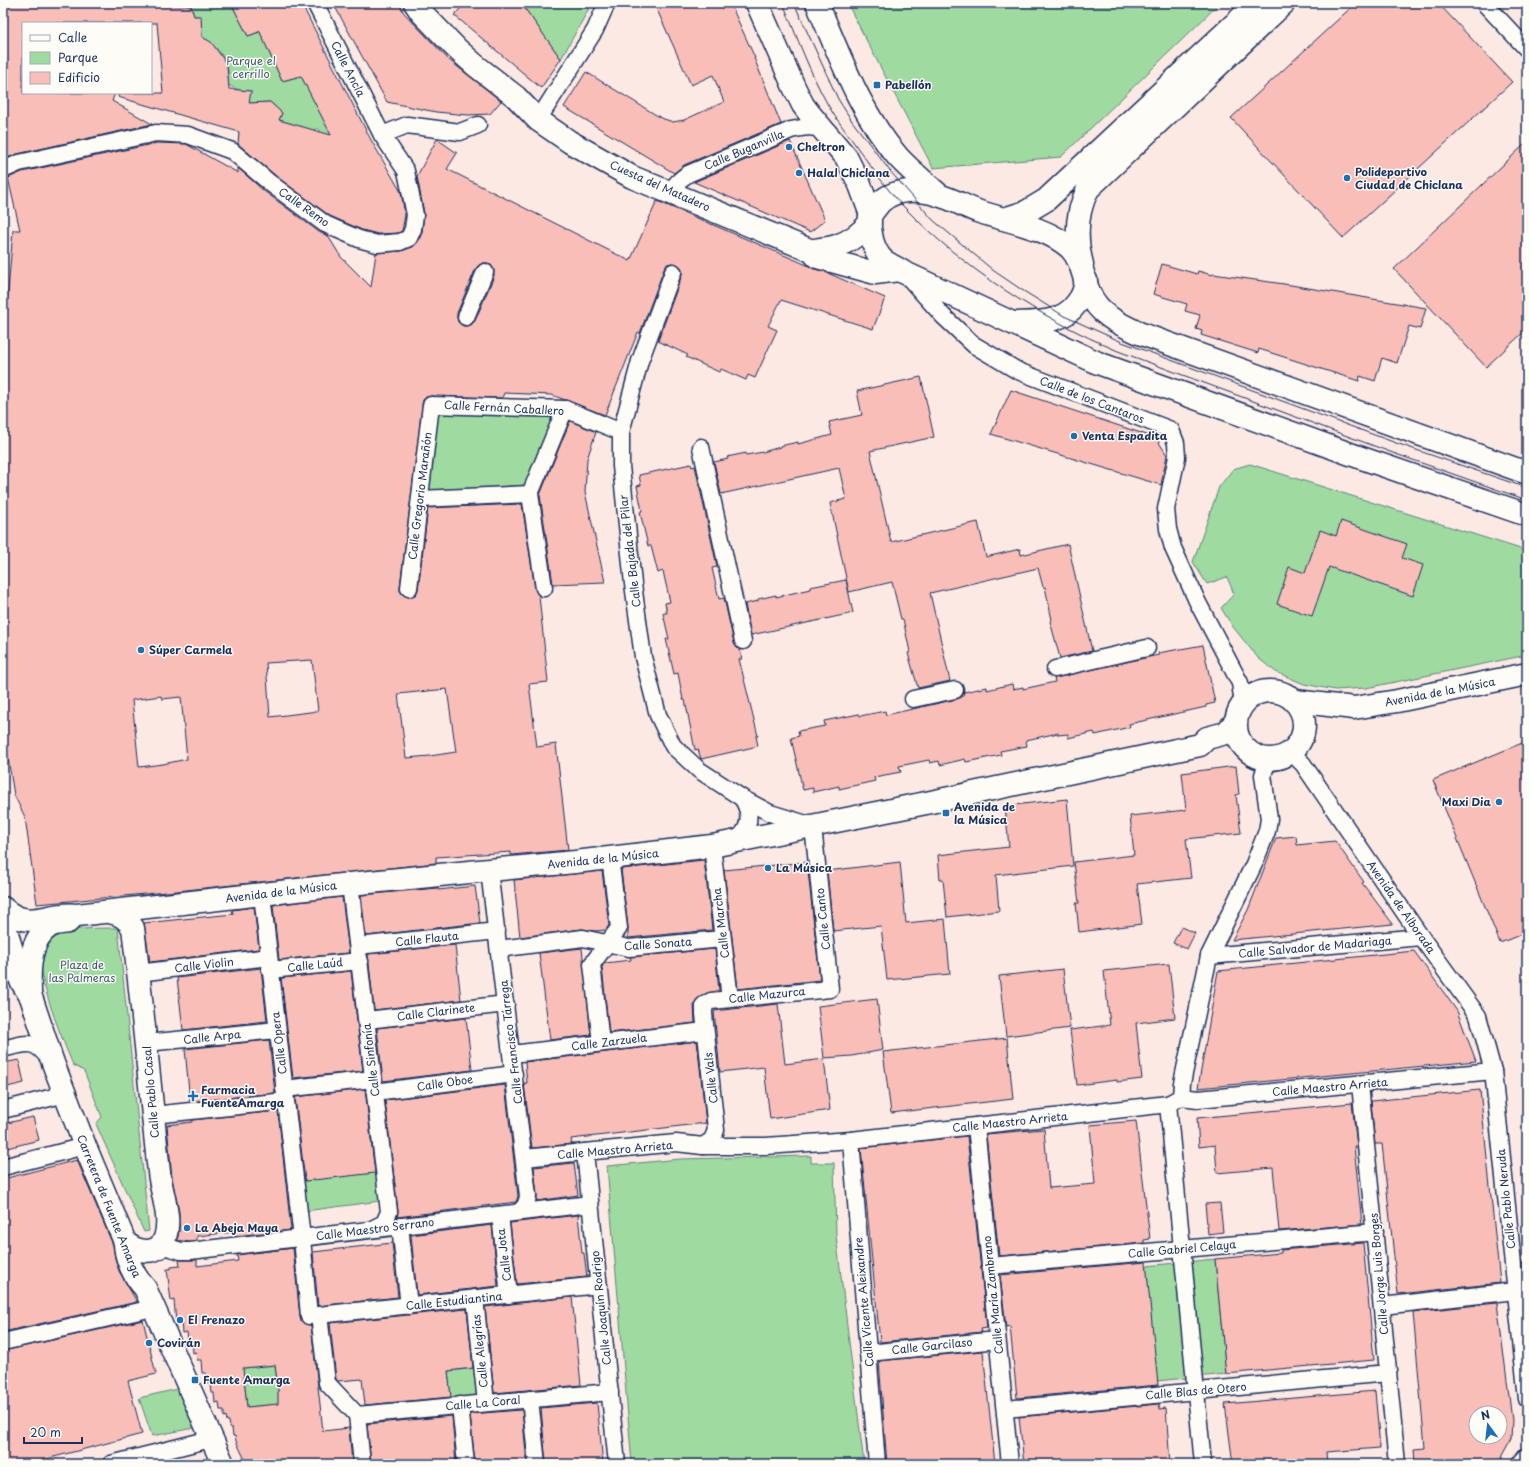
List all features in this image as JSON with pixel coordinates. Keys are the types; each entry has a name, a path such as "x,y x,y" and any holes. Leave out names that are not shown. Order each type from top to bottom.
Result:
{"street":[{"name":"Calle Ancla","path":"315,3 382,135"},
{"name":"Cuesta del Matadero","path":"414,3 457,49 516,97 538,120 570,142 612,166 632,177 812,251 817,257 876,273 901,271"},
{"path":"538,120 595,30 607,3"},
{"path":"757,3 797,93 809,113 840,148 852,167 866,199 872,240 884,261 901,271 1010,323 1098,363 1345,453 1527,514"},
{"path":"817,3 843,64 871,120 899,158 939,195"},
{"path":"1004,219 1026,212 1046,200 1257,3"},
{"path":"1284,3 1088,189 1082,201 1077,226 1080,256 1089,292 1095,303 1118,324 1139,334 1527,473"},
{"path":"1484,3 1527,48"},
{"path":"382,135 407,125 460,132 478,125"},
{"name":"Calle Buganvilla","path":"670,192 678,181 688,174 791,130 805,126 825,130"},
{"name":"Calle Remo","path":"3,170 19,163 156,133 188,134 232,151 325,224 359,239 377,244 400,242 409,238 413,229 416,215 406,171 382,135"},
{"path":"812,251 819,248 835,246 850,240 870,219 877,205 892,194 906,191 923,191 939,195 978,211 1036,230 1056,239 1070,248 1075,254 1085,276 1085,288 1082,296 1074,307 1064,316 1045,322 1010,323"},
{"name":"Calle de los Cantaros","path":"901,271 943,316 974,345 1018,371 1171,430 1176,443 1177,457 1166,509 1168,529 1173,548 1198,602 1240,684 1239,713"},
{"path":"466,317 485,272"},
{"name":"Calle Bajada del Pilar","path":"673,272 640,362 621,432 621,466 643,657 658,714 673,746 699,770 742,798 770,813 813,826"},
{"name":"Calle Fernán Caballero","path":"431,405 565,409 621,432"},
{"name":"Calle Gregorio Marañón","path":"409,588 431,405"},
{"path":"544,588 530,494 565,409"},
{"path":"701,447 743,641"},
{"path":"420,499 530,494"},
{"path":"1055,669 1147,648"},
{"name":"Avenida de la Música","path":"1295,701 1354,708 1397,701 1527,674"},
{"path":"913,699 954,690"},
{"path":"1203,1464 1181,1249 1174,1101 1182,1083 1209,956 1254,864 1267,831 1269,819 1263,775 1266,766 1288,750 1304,728 1304,718 1301,709 1295,701 1278,691 1268,690 1258,692 1250,697 1239,713 1236,732 1239,741 1245,749 1257,757 1288,750"},
{"name":"Avenida de la Música","path":"1288,750 1314,725 1321,721 1346,715 1354,708"},
{"name":"Avenida de la Música","path":"1200,745 1207,738 1226,733 1239,713"},
{"name":"Avenida de la Música","path":"3,908 12,916 26,920 66,914 77,915 109,912 350,884 610,858 712,846 1200,745 1208,748 1220,746 1245,749"},
{"name":"Avenida de Alborada","path":"1288,750 1303,764 1421,937 1478,1016 1493,1071"},
{"path":"734,842 741,837 749,822 747,806 742,798"},
{"name":"Calle Canto","path":"813,826 830,989"},
{"name":"Calle Marcha","path":"712,846 730,999"},
{"path":"601,1043 592,964 619,928 610,858"},
{"name":"Calle Francisco Tárrega","path":"489,870 528,1196 524,1208 519,1212"},
{"name":"Calle Sinfonía","path":"350,884 389,1212 384,1223 374,1228"},
{"name":"Calle Opera","path":"262,895 302,1238 314,1316 327,1383 357,1415"},
{"name":"Calle Pablo Casal","path":"109,912 123,916 133,928 159,1174 166,1210 167,1227 165,1239 148,1259 145,1273 149,1298"},
{"path":"31,998 30,963 33,947 50,926 67,922 77,915"},
{"name":"Carretera de Fuente Amarga","path":"3,920 20,981 31,998 52,1062 125,1242 125,1251 137,1280 149,1298 223,1464"},
{"name":"Calle Flauta","path":"359,953 497,931"},
{"name":"Calle Salvador de Madariaga","path":"1209,956 1421,937"},
{"name":"Calle Sonata","path":"499,949 583,938 607,945 629,948 722,939"},
{"name":"Calle Laúd","path":"270,964 359,953"},
{"name":"Calle Violin","path":"138,973 270,964"},
{"name":"Calle Mazurca","path":"704,1005 711,1001 830,989"},
{"name":"Calle Clarinete","path":"367,1020 506,1004"},
{"name":"Calle Vals","path":"703,1146 712,1140 716,1130 705,1031 704,1005"},
{"name":"Calle Arpa","path":"146,1043 277,1030"},
{"name":"Calle Zarzuela","path":"512,1054 705,1031"},
{"path":"3,1049 29,1043 42,1048 52,1062"},
{"name":"Calle Maestro Arrieta","path":"524,1158 676,1143 703,1146 766,1146 851,1140 1174,1101 1493,1071"},
{"name":"Calle Pablo Neruda","path":"1493,1071 1519,1284 1527,1398"},
{"name":"Calle Oboe","path":"153,1115 285,1095 374,1085 514,1074"},
{"name":"Calle Jorge Luis Borges","path":"1360,1084 1397,1464"},
{"path":"3,1110 65,1094"},
{"name":"Calle María Zambrano","path":"976,1126 1010,1464"},
{"name":"Calle Vicente Aleixandre","path":"851,1140 877,1464"},
{"path":"3,1167 85,1146"},
{"name":"Calle Joaquín Rodrigo","path":"585,1152 617,1464"},
{"name":"Calle Maestro Serrano","path":"157,1248 190,1251 374,1228 590,1204"},
{"name":"Calle Jota","path":"500,1215 509,1295"},
{"path":"400,1226 409,1306"},
{"name":"Calle Gabriel Celaya","path":"990,1266 1375,1232"},
{"path":"125,1242 131,1248 138,1251 146,1252 157,1248"},
{"path":"1382,1306 1519,1284"},
{"name":"Calle Estudiantina","path":"314,1316 599,1285"},
{"path":"3,1342 149,1298"},
{"name":"Calle Alegrías","path":"475,1298 486,1403"},
{"name":"Calle Garcilaso","path":"868,1353 997,1340"},
{"name":"Calle Blas de Otero","path":"1005,1410 1388,1373"},
{"name":"Calle La Coral","path":"357,1415 610,1392"},
{"path":"530,1399 537,1464"},
{"path":"460,1405 466,1464"},
{"path":"357,1415 362,1464"},
{"path":"111,1464 212,1439"},
{"path":"1522,1464 1527,1457"}],"green space":[{"name":"Parque el cerrillo","path":"173,3 231,3 248,36 260,32 282,81 301,76 314,101 323,99 345,142 331,148 318,128 300,137 293,124 279,120 282,113 270,102 249,103 250,91 239,90 228,85 228,68 223,57 214,46 202,37 201,16 194,16 191,6 173,5"},
{"path":"521,3 592,3 561,59"},
{"path":"847,3 1220,3 1061,157 933,168"},
{"path":"436,412 554,414 525,485 428,492"},
{"path":"1250,464 1527,551 1527,655 1366,688 1335,690 1304,684 1276,672 1258,658 1233,627 1221,608 1234,594 1227,577 1207,584 1193,562 1219,487 1233,469"},
{"name":"Plaza de las Palmeras","path":"118,928 149,1231 144,1232 96,1124 102,1117 84,1071 73,1065 63,1041 46,993 41,964 42,954 45,948 57,934 79,929"},
{"path":"811,1156 811,1163 834,1163 836,1235 864,1464 632,1464 607,1166 680,1159"},
{"path":"376,1172 380,1201 305,1211 301,1181"},
{"path":"1215,1259 1226,1374 1157,1381 1146,1266"},
{"path":"275,1365 281,1414 269,1405 247,1407 243,1368"},
{"path":"477,1368 479,1397 451,1400 448,1371"},
{"path":"177,1389 199,1427 152,1436 139,1398"}],"building":[{"path":"4,3 173,3 173,5 191,6 194,16 201,16 202,37 211,42 227,66 229,89 251,91 249,103 270,102 282,113 279,120 331,135 301,76 282,81 259,30 259,32 248,36 231,3 301,3 371,140 401,192 405,215 402,231 398,233 378,234 362,230 330,216 276,176 238,144 239,132 118,97 119,94 163,93 157,23 152,22 22,22 22,94 115,94 112,101 152,124 17,154 7,158"},
{"path":"333,3 399,3 404,13 449,60 501,101 490,114 468,115 436,112 387,102"},
{"path":"466,3 521,3 561,59 541,88 454,15"},
{"path":"654,3 730,3 755,58 781,124 684,165 674,173 564,107 586,72 661,118 673,122 684,120 724,102 713,75 691,85"},
{"name":"Polideportivo Ciudad de Chiclana","path":"1356,3 1438,3 1512,82 1343,238 1231,118"},
{"path":"437,139 457,153 447,169 630,261 657,201 885,298 873,329 781,300 768,326 777,330 755,378 748,375 746,380 721,369 719,372 686,357 688,355 658,341 682,275 680,266 672,263 667,264 640,333 638,332 605,415 552,395 504,393 502,398 431,396 426,397 423,400 400,591 403,595 413,597 418,590 428,508 522,504 535,589 539,596 548,682 529,684 537,747 556,744 568,850 511,855 511,852 436,857 436,863 177,891 37,904 25,817 14,795 3,727 3,353 13,230 20,230 8,178 22,172 157,143 186,144 238,173 238,168 264,191 319,232 328,236 341,257 371,287 376,253 401,251 413,247 418,242 422,233 424,213 417,176","holes":["488,263 494,270 494,276 475,321 471,325 463,326 458,322 457,313 476,268 479,265","312,660 318,711 270,717 266,663","447,689 456,752 406,758 398,694","161,696 162,699 181,697 187,759 139,767 132,700"]},
{"path":"790,141 825,220 810,232 694,182"},
{"path":"1527,142 1527,329 1486,367 1394,269"},
{"path":"1162,264 1197,274 1198,271 1212,275 1291,285 1426,308 1420,329 1409,326 1397,363 1382,358 1375,381 1360,376 1359,381 1259,349 1258,353 1201,335 1202,331 1196,329 1200,315 1185,311 1187,304 1153,294"},
{"path":"921,377 934,437 870,451 891,542 978,522 986,557 1020,549 1021,555 1068,544 1092,651 1060,658 1050,621 1052,620 1045,587 1043,587 1038,568 930,593 950,681 918,688 908,653 910,652 903,619 901,619 892,582 849,592 830,503 846,499 839,468 721,494 714,462 728,459 727,457 746,453 746,455 763,452 780,446 798,442 798,444 832,435 829,422 862,415 857,391"},
{"name":"Venta Espadita","path":"1011,390 1156,438 1167,455 1161,485 991,434"},
{"path":"570,421 596,432 587,459 585,492 605,582 553,584 540,495"},
{"path":"691,464 692,467 695,466 715,557 717,567 712,568 719,599 724,598 734,643 740,650 742,659 739,659 758,736 756,736 758,746 701,759 698,749 695,750 678,673 674,674 666,639 669,639 663,613 667,613 665,603 670,602 663,571 658,573 651,546 648,546 640,512 642,511 637,486 641,485 639,475"},
{"path":"1341,521 1407,544 1402,558 1423,565 1413,596 1329,567 1312,616 1277,604 1289,567 1305,573 1320,530 1336,536"},
{"path":"846,580 853,613 751,635 745,604 758,601 758,599 776,595 776,597 810,589 810,587"},
{"path":"1203,645 1215,703 1206,705 1206,707 1129,724 1130,727 1095,735 1094,732 1068,738 1068,734 1058,735 1058,733 1026,740 1027,746 1000,751 1001,755 966,762 965,759 940,765 939,761 930,763 929,760 899,766 901,772 874,777 875,781 839,789 839,786 813,792 813,788 803,790 791,738 799,736 798,731 825,726 824,721 859,714 860,716 885,711 886,715 957,699 962,697 964,692 987,687 987,690 1012,684 1013,689 1023,687 1023,689 1055,682 1054,678 1159,655 1158,653"},
{"path":"1527,741 1527,932 1500,943 1433,780"},
{"path":"1236,766 1239,794 1236,795 1241,833 1186,839 1191,878 1137,884 1142,924 1079,932 1076,903 1079,903 1074,862 1134,855 1130,816 1186,810 1182,773"},
{"path":"1067,799 1073,866 996,875 999,911 947,917 943,880 940,880 938,855 1009,847 1005,806"},
{"path":"1296,836 1297,845 1335,841 1364,882 1362,883 1393,924 1232,940 1248,910 1276,838"},
{"path":"704,860 712,930 628,938 621,869"},
{"path":"807,862 820,980 738,989 724,870"},
{"path":"900,862 906,923 945,919 950,974 887,980 881,926 833,931 827,871"},
{"path":"602,871 609,925 606,930 595,931 582,929 520,937 514,880"},
{"path":"475,886 480,923 366,936 361,895"},
{"path":"342,897 349,953 279,960 273,905"},
{"path":"254,907 259,949 150,962 144,923 233,914 232,910"},
{"path":"1181,927 1195,933 1187,949 1173,943"},
{"path":"455,945 461,1000 374,1010 368,954"},
{"path":"582,948 591,1035 550,1040 539,953"},
{"path":"715,949 719,991 707,993 696,1000 694,1005 695,1023 609,1033 602,967 605,963 631,960 630,957"},
{"path":"1414,951 1457,1011 1476,1061 1198,1088 1218,971"},
{"path":"1169,964 1175,1018 1136,1023 1142,1079 1117,1082 1117,1080 1077,1085 1070,1030 1110,1025 1104,971"},
{"path":"261,968 267,1021 183,1030 177,978"},
{"path":"1063,969 1070,1028 1006,1036 999,976"},
{"path":"351,971 363,1071 293,1078 281,978"},
{"path":"877,999 883,1050 852,1056 824,1058 818,1006"},
{"path":"778,1004 785,1064 824,1059 830,1110 770,1119 764,1067 720,1072 714,1011"},
{"path":"466,1018 472,1070 383,1081 377,1028"},
{"path":"1007,1038 1013,1099 891,1113 883,1052"},
{"path":"269,1040 275,1093 190,1102 185,1049"},
{"path":"697,1041 706,1123 571,1139 572,1144 532,1148 524,1083 527,1083 525,1062"},
{"path":"19,1060 24,1083 3,1088 3,1063"},
{"path":"505,1085 518,1196 516,1202 397,1217 398,1211 385,1100"},
{"path":"365,1089 375,1173 305,1181 295,1097"},
{"path":"1480,1090 1500,1283 1398,1294 1382,1144 1375,1144 1371,1101"},
{"path":"1352,1103 1357,1146 1354,1146 1362,1224 1279,1231 1273,1168 1217,1173 1215,1145 1199,1147 1197,1118"},
{"path":"278,1111 291,1230 235,1236 235,1232 197,1236 197,1241 189,1242 177,1240 179,1231 179,1212 172,1178 167,1125 192,1122 192,1120"},
{"path":"33,1117 39,1140 3,1149 3,1124"},
{"path":"1136,1121 1150,1239 1144,1240 1144,1243 999,1256 986,1134 1044,1129 1049,1188 1095,1184 1090,1125"},
{"path":"967,1136 987,1328 981,1329 982,1332 880,1342 861,1148"},
{"path":"77,1160 113,1245 119,1271 137,1302 3,1332 3,1179"},
{"path":"574,1163 578,1195 537,1201 534,1167"},
{"path":"1220,1203 1223,1232 1208,1234 1205,1204"},
{"path":"578,1215 582,1253 584,1253 587,1277 517,1284 510,1223"},
{"path":"492,1225 498,1286 417,1295 411,1235"},
{"path":"392,1243 398,1297 318,1306 313,1252"},
{"path":"1363,1243 1374,1360 1226,1374 1215,1259 1281,1253 1281,1250"},
{"path":"293,1248 300,1317 301,1321 305,1324 311,1325 323,1431 349,1428 352,1464 247,1464 235,1436 233,1436 229,1421 227,1421 226,1416 224,1417 224,1410 220,1410 219,1402 215,1403 211,1383 207,1384 206,1373 202,1373 201,1360 197,1360 196,1352 193,1353 192,1341 188,1341 187,1332 182,1333 181,1322 176,1323 174,1300 171,1301 167,1269 180,1266 179,1260 197,1260 197,1266 238,1261 237,1255","holes":["275,1365 278,1404 247,1407 243,1368"]},
{"path":"1146,1262 1158,1385 1017,1398 1010,1326 1006,1327 1000,1275"},
{"path":"572,1297 581,1385 494,1393 485,1307"},
{"path":"1497,1303 1512,1419 1511,1440 1500,1460 1496,1464 1415,1464 1414,1449 1425,1448 1413,1312"},
{"path":"467,1309 473,1368 448,1371 451,1397 365,1405 362,1379 338,1381 336,1379 330,1323"},
{"path":"143,1320 156,1374 128,1381 142,1434 27,1464 3,1464 3,1351"},
{"path":"983,1351 995,1464 887,1464 879,1361"},
{"path":"1375,1391 1380,1448 1326,1452 1327,1464 1233,1464 1225,1404"},
{"path":"597,1403 603,1464 546,1464 541,1408"},
{"path":"1159,1404 1160,1409 1166,1408 1170,1464 1024,1464 1019,1417"},
{"path":"522,1410 527,1464 475,1464 470,1414"},
{"path":"452,1416 456,1464 371,1464 367,1424"}],"tram line":[{"path":"783,3 821,93 839,122 880,179 927,230 977,271 1004,290 1060,323 1118,351 1393,453 1527,500"},
{"path":"794,3 838,99 852,121 890,171 933,220 994,271 1022,290 1064,316 1122,342 1396,443 1527,488"}],"place":[{"name":"Pabellón","path":"877,85"},
{"name":"Cheltron","path":"789,147"},
{"name":"Halal Chiclana","path":"799,173"},
{"name":"Polideportivo Ciudad de Chiclana","path":"1347,178"},
{"name":"Venta Espadita","path":"1074,436"},
{"name":"Súper Carmela","path":"141,650"},
{"name":"Maxi Dia","path":"1499,802"},
{"name":"Avenida de la Música","path":"946,813"},
{"name":"La Música","path":"768,868"},
{"name":"Farmacia FuenteAmarga","path":"193,1096"},
{"name":"La Abeja Maya","path":"187,1228"},
{"name":"El Frenazo","path":"180,1320"},
{"name":"Covirán","path":"149,1343"},
{"name":"Fuente Amarga","path":"195,1380"}]}
